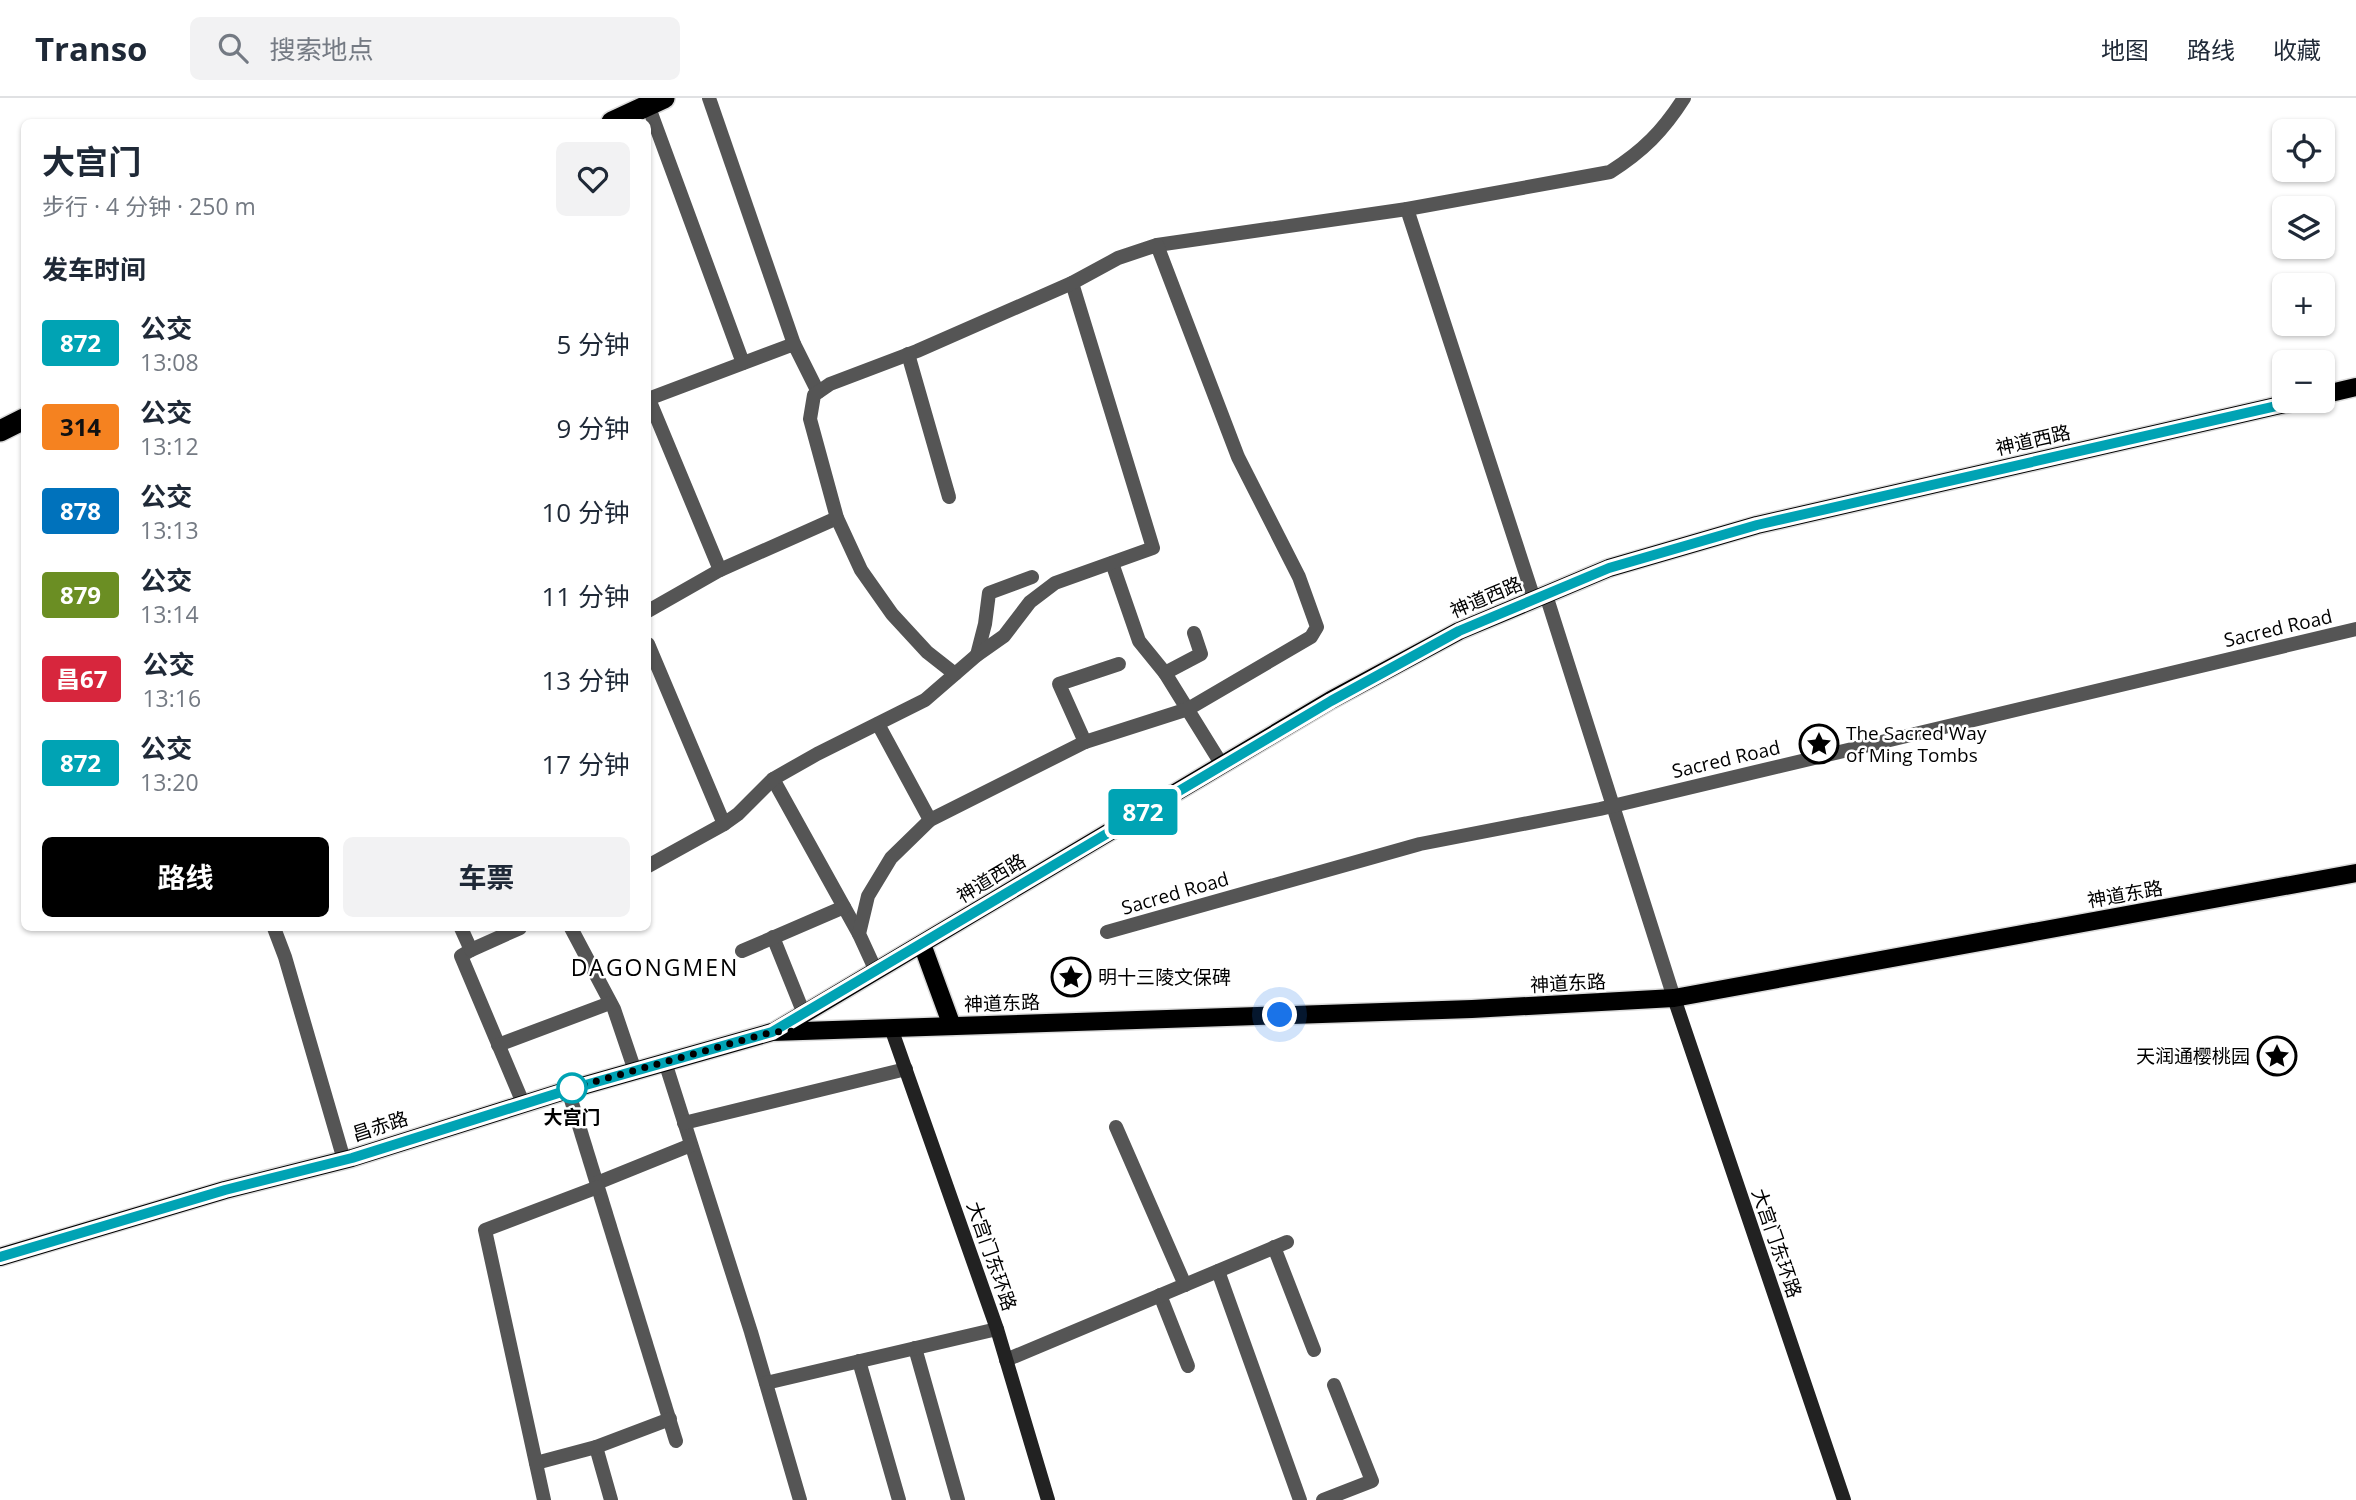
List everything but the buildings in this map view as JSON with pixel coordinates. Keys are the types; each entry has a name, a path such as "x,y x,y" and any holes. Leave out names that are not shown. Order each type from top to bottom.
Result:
{"highway":[{"path":"621,119 682,98"},
{"path":"0,416 21,406"},
{"path":"0,431 21,420"}],"main road":[{"path":"2335,392 2356,387"},
{"name":"神道西路","path":"772,1032 1331,701 1459,631 1609,568 1757,525 2272,407"},
{"name":"神道东路","path":"772,1032 1472,1009 1674,998 2356,873"},
{"path":"922,944 943,981 952,1026"},
{"name":"昌赤路","path":"0,1257 225,1190 344,1160 523,1103 772,1032"}],"street":[{"path":"709,98 794,344 818,392"},
{"path":"955,674 927,652 892,614 861,570 837,518 810,419 814,395 830,384 908,354 1072,283 1118,258 1157,245 1408,209 1610,172 1637,155 1668,124 1684,98"},
{"path":"649,110 743,363"},
{"path":"1408,209 1614,805 1674,998"},
{"path":"859,934 868,896 891,858 930,820 1084,742 1188,709 1311,637 1317,627 1299,576 1238,457 1157,245"},
{"path":"651,864 724,824 738,814 773,779 925,700 977,655 1004,636 1030,602 1055,583 1153,548 1072,283"},
{"path":"651,397 794,344"},
{"path":"908,354 949,497"},
{"path":"651,405 720,570"},
{"path":"651,609 720,570 837,518"},
{"path":"1112,563 1139,641 1165,673 1222,765"},
{"path":"977,655 989,593 1032,578"},
{"name":"Sacred Road","path":"1107,932 1420,844 1614,805 2356,629"},
{"path":"1165,673 1201,654 1194,633"},
{"path":"651,651 724,824"},
{"path":"1084,742 1059,684 1119,664"},
{"path":"878,723 930,820"},
{"path":"773,779 859,934 876,971"},
{"path":"742,951 844,907"},
{"path":"275,931 344,1160"},
{"path":"462,931 471,950"},
{"path":"513,931 461,956 523,1103"},
{"path":"572,931 610,1003 635,1071"},
{"path":"774,937 804,1014"},
{"name":"大宫门东环路","path":"1674,998 1844,1500"},
{"path":"498,1045 610,1003"},
{"name":"大宫门东环路","path":"891,1028 997,1329 1045,1499"},
{"path":"665,1062 800,1500"},
{"path":"684,1123 906,1069"},
{"path":"568,1090 676,1441"},
{"path":"1116,1127 1185,1285"},
{"path":"544,1500 485,1230 691,1144"},
{"path":"1006,1360 1280,1245 1314,1350"},
{"path":"1218,1271 1300,1500"},
{"path":"1160,1295 1188,1366"},
{"path":"766,1383 997,1329"},
{"path":"915,1348 958,1500"},
{"path":"859,1361 899,1500"},
{"path":"1323,1500 1372,1481 1334,1385"},
{"path":"536,1463 596,1447 670,1419"},
{"path":"596,1447 611,1500"}],"bus line":[{"name":"872","path":"0,1257 225,1190 352,1158 516,1105 772,1032 1331,701 1459,631 1609,568 1757,525 2272,407"}],"place":[{"name":"The Sacred Way of Ming Tombs","path":"1819,744"},
{"name":"明十三陵文保碑","path":"1071,977"},
{"name":"天润通樱桃园","path":"2277,1056"},
{"name":"大宫门","path":"572,1088"}],"district":[{"name":"DAGONGMEN","path":"655,968"}],"route":[{"path":"572,1088 772,1032 1280,1015"}]}
